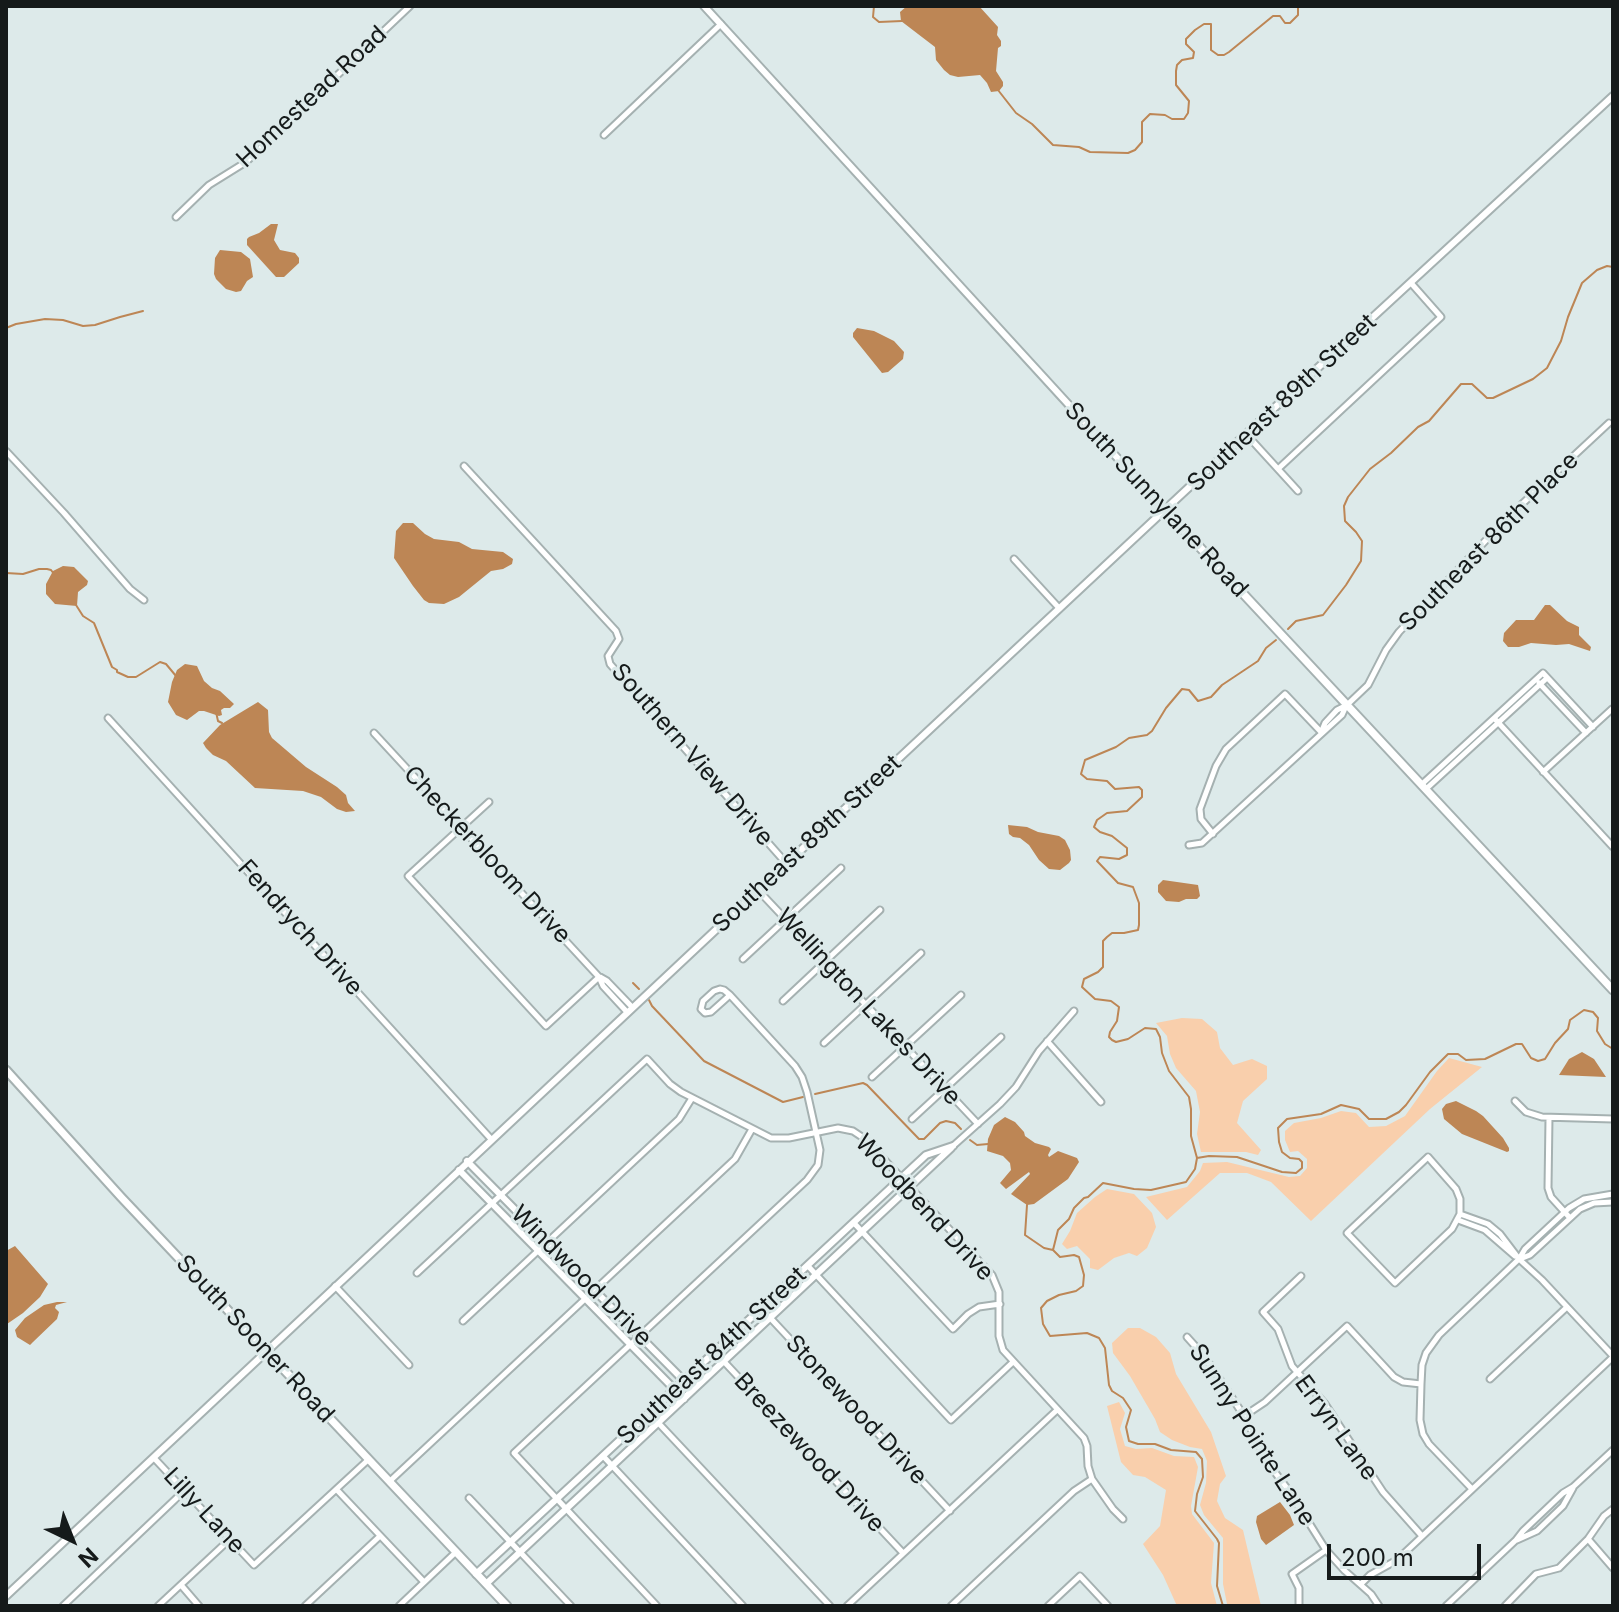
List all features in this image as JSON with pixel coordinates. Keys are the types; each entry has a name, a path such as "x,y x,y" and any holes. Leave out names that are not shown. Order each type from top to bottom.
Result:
{"main road":[{"name":"South Sunnylane Road","path":"1166,511 1613,990"},
{"name":"South Sooner Road","path":"6,1070 121,1197 507,1606"}],"street":[{"name":"Homestead Road","path":"176,217 209,185 246,162 410,6"},
{"name":"South Sunnylane Road","path":"704,6 1166,511"},
{"path":"604,135 721,24"},
{"name":"Southeast 89th Street","path":"6,1596 1059,608 1613,96"},
{"path":"1278,469 1441,317 1411,283"},
{"name":"Southeast 86th Place","path":"1189,845 1202,843 1213,834 1342,715 1347,705 1368,685 1399,632 1507,518 1609,423"},
{"path":"1246,434 1298,491"},
{"path":"6,451 130,589 144,600"},
{"name":"Southern View Drive","path":"464,466 616,631 619,639 608,656 610,664 786,863"},
{"path":"1014,559 1059,608"},
{"path":"1423,788 1545,675 1593,727"},
{"path":"1538,682 1586,733"},
{"path":"1213,834 1201,819 1200,809 1226,749 1285,694 1321,733"},
{"path":"1543,772 1612,709"},
{"name":"Fendrych Drive","path":"108,718 491,1139"},
{"path":"1496,720 1613,847"},
{"name":"Checkerbloom Drive","path":"374,733 599,977 603,986 630,1010"},
{"path":"489,802 408,876 546,1026 599,977"},
{"path":"743,959 841,868"},
{"name":"Wellington Lakes Drive","path":"758,890 978,1124"},
{"path":"783,1001 880,910"},
{"path":"824,1043 921,953"},
{"path":"657,1606 514,1453 818,1165 820,1155 816,1133 799,1072 730,995 717,989 703,1001 701,1009 708,1013 730,995"},
{"path":"872,1077 961,995"},
{"name":"Southeast 84th Street","path":"486,1584 1016,1087 1047,1041 1074,1011"},
{"path":"912,1119 1001,1037"},
{"path":"1047,1041 1101,1102"},
{"name":"Woodbend Drive","path":"501,1195 647,1059 674,1087 776,1139 844,1128 857,1133 992,1275 998,1287 1003,1350 1086,1442 1092,1479 1123,1519"},
{"path":"463,1321 679,1119 692,1098"},
{"path":"1515,1101 1526,1112 1549,1118 1613,1119"},
{"path":"1549,1118 1548,1188 1551,1197 1570,1218"},
{"path":"390,1481 739,1155 752,1129"},
{"name":"Southeast 84th Street","path":"476,1574 926,1155 953,1146"},
{"path":"1428,1157 1456,1189 1460,1199 1459,1217 1448,1233 1395,1283 1347,1233 1428,1157"},
{"name":"Windwood Drive","path":"467,1161 693,1390"},
{"name":"Windwood Drive","path":"459,1170 684,1399"},
{"path":"1472,1489 1426,1439 1421,1425 1424,1360 1434,1341 1564,1213 1584,1199 1613,1194"},
{"path":"417,1273 501,1195"},
{"path":"1519,1259 1530,1255 1587,1206 1613,1202"},
{"path":"1361,1584 1370,1575 1392,1563 1422,1536 1613,1356 1519,1259 1485,1230 1459,1217"},
{"path":"854,1223 953,1329 973,1310 1000,1304"},
{"path":"808,1266 951,1420 1013,1362"},
{"name":"Erryn Lane","path":"1301,1276 1263,1312 1278,1329 1288,1358 1297,1372 1330,1411 1383,1492 1422,1536"},
{"path":"335,1286 409,1365"},
{"path":"1490,1379 1567,1307"},
{"name":"Stonewood Drive","path":"762,1309 950,1511"},
{"path":"1244,1416 1265,1402 1347,1326 1394,1377 1403,1382 1421,1384"},
{"name":"Sunny Pointe Lane","path":"1187,1337 1210,1363 1244,1416 1265,1459 1326,1550 1379,1606"},
{"name":"Breezewood Drive","path":"715,1352 903,1554"},
{"path":"847,1606 1057,1410"},
{"path":"650,1414 830,1606"},
{"path":"1446,1606 1516,1540 1537,1531 1563,1506 1573,1487 1613,1450"},
{"path":"604,1457 743,1606"},
{"name":"Lilly Lane","path":"154,1458 254,1565 337,1490"},
{"path":"369,1459 337,1490 424,1582"},
{"path":"951,1606 1079,1487 1092,1479"},
{"path":"63,1606 184,1491"},
{"path":"469,1498 571,1606"},
{"path":"1505,1606 1536,1574 1559,1568 1613,1509"},
{"path":"305,1606 380,1536"},
{"path":"158,1606 230,1539"},
{"path":"1588,1539 1613,1568"},
{"path":"1299,1606 1298,1585 1292,1574 1326,1550"},
{"path":"399,1606 456,1552"},
{"path":"1048,1606 1080,1576 1108,1606"},
{"path":"181,1585 199,1606"}],"shaded area":[{"path":"907,6 979,6 998,27 1001,46 998,48 996,71 1003,82 999,91 991,92 980,75 958,77 944,70 936,60 935,47 901,21 900,12"},
{"path":"271,224 278,224 274,240 280,250 295,253 299,258 299,263 284,277 276,277 247,245 249,237"},
{"path":"220,250 241,252 250,259 253,277 241,291 226,289 216,279 215,258"},
{"path":"857,328 874,331 894,341 904,352 903,359 888,372 882,373 853,337"},
{"path":"403,523 413,523 434,539 459,542 472,549 503,552 513,559 512,564 491,571 459,597 444,604 429,603 394,558 396,531"},
{"path":"63,566 74,567 88,581 78,592 77,606 55,604 46,594 46,584 53,571"},
{"path":"1545,605 1550,605 1567,621 1579,627 1579,635 1591,647 1590,651 1569,644 1531,643 1508,647 1503,641 1504,633 1516,620 1534,620"},
{"path":"185,664 197,666 204,681 234,704 221,710 222,715 219,716 199,711 187,720 176,715 168,702 177,670"},
{"path":"258,702 268,710 272,738 306,767 337,787 355,811 337,809 321,797 303,791 255,788 226,761 206,748 203,743 220,725"},
{"path":"1008,825 1059,836 1070,850 1071,860 1060,870 1049,869 1029,845 1009,834"},
{"path":"1163,880 1198,885 1200,896 1179,902 1166,901 1158,892 1158,885"},
{"path":"1182,1018 1202,1019 1217,1032 1220,1048 1233,1065 1252,1059 1267,1066 1267,1079 1243,1101 1237,1123 1261,1150 1258,1155 1201,1152 1197,1134 1200,1112 1196,1091 1176,1068 1167,1036 1156,1023"},
{"path":"1582,1052 1594,1059 1606,1077 1559,1075 1569,1059"},
{"path":"1449,1058 1482,1067 1430,1109 1311,1221 1271,1182 1247,1173 1220,1173 1167,1220 1146,1197 1187,1187 1203,1163 1227,1162 1289,1177 1300,1176 1307,1168 1307,1159 1298,1151 1290,1152 1285,1140 1285,1131 1294,1123 1341,1111 1356,1113 1369,1127 1386,1126 1405,1116"},
{"path":"1456,1101 1483,1116 1503,1138 1509,1151 1462,1134 1444,1119 1442,1109"},
{"path":"1005,1117 1015,1122 1025,1136 1035,1143 1049,1147 1049,1157 1058,1151 1077,1158 1079,1162 1068,1179 1034,1204 1027,1205 1011,1194 1029,1172 1006,1189 1000,1183 1011,1170 1010,1163 1003,1156 987,1151 994,1125"},
{"path":"1107,1189 1134,1194 1152,1213 1156,1227 1147,1248 1137,1256 1129,1253 1114,1258 1098,1270 1090,1268 1090,1259 1077,1246 1067,1249 1062,1244 1077,1213"},
{"path":"15,1246 48,1284 40,1297 7,1324 6,1251"},
{"path":"67,1302 56,1305 59,1312 57,1319 30,1345 17,1337 15,1330 25,1318 44,1305"},
{"path":"1128,1328 1140,1328 1156,1337 1170,1353 1176,1374 1211,1432 1226,1476 1220,1484 1217,1501 1225,1518 1243,1530 1261,1606 1227,1604 1223,1584 1223,1538 1204,1515 1200,1505 1206,1483 1207,1461 1202,1449 1172,1440 1160,1432 1130,1376 1113,1353 1112,1343"},
{"path":"1119,1402 1125,1413 1120,1429 1125,1446 1194,1457 1198,1467 1192,1514 1214,1543 1211,1583 1217,1606 1177,1606 1163,1575 1143,1544 1160,1526 1166,1490 1145,1477 1133,1475 1121,1462 1107,1406"},
{"path":"1280,1502 1294,1525 1266,1545 1261,1539 1257,1516"}],"waterway":[{"path":"874,6 873,17 879,22 902,21"},
{"path":"998,90 1016,113 1053,145 1079,147 1090,152 1128,153 1142,142 1142,122 1150,114 1184,119 1188,113 1189,101 1176,85 1176,71 1182,60 1193,58 1194,52 1186,44 1186,39 1195,30 1204,24 1211,24 1211,50 1224,55 1273,16 1280,16 1285,23 1290,23 1298,15 1298,6"},
{"path":"1288,629 1296,621 1323,615 1361,561 1362,541 1345,521 1344,506 1370,469 1429,421 1461,384 1472,384 1487,398 1493,398 1533,379 1547,368 1561,341 1582,283 1597,270 1613,267"},
{"path":"6,328 45,319 83,326 95,325 143,311"},
{"path":"6,573 23,574 47,569 54,574"},
{"path":"76,605 83,616 94,623 112,667 117,672 136,677 160,662 166,664 176,676"},
{"path":"1223,1606 1217,1586 1219,1543 1195,1511 1203,1477 1202,1459 1196,1452 1129,1441 1126,1427 1131,1410 1109,1385 1105,1348 1099,1338 1087,1333 1050,1336 1043,1324 1041,1308 1047,1301 1083,1286 1084,1275 1079,1257 1060,1257 1053,1250 1058,1230 1084,1198 1103,1183 1151,1190 1186,1182 1195,1169 1197,1158 1191,1136 1189,1097 1169,1071 1156,1029 1145,1028 1128,1039 1112,1040 1110,1032 1117,1021 1119,1007 1111,1001 1095,999 1082,987 1084,979 1103,967 1103,941 1112,933 1138,930 1139,925 1139,903 1133,887 1118,883 1097,861 1100,857 1119,859 1127,855 1127,848 1094,827 1097,820 1107,813 1127,811 1142,797 1139,787 1115,789 1107,781 1087,779 1081,774 1085,760 1129,738 1147,735 1182,689 1189,690 1198,701 1211,697 1222,685 1258,661 1276,640"},
{"path":"216,712 218,721 222,723"},
{"path":"633,983 639,989"},
{"path":"649,1000 704,1061 783,1102 803,1097"},
{"path":"1197,1158 1237,1157 1282,1172 1296,1173 1302,1168 1302,1162 1282,1152 1279,1142 1278,1128 1287,1119 1321,1114 1341,1105 1359,1109 1369,1119 1386,1119 1406,1105 1430,1072 1448,1054 1458,1054 1466,1060 1485,1059 1522,1044 1531,1058 1538,1061 1545,1059 1568,1029 1570,1020 1584,1010 1593,1012 1598,1018 1597,1031 1605,1044 1613,1049"},
{"path":"815,1094 863,1083 919,1139 924,1139 946,1121 955,1123 961,1129"},
{"path":"970,1140 977,1145 988,1144"},
{"path":"1027,1205 1025,1235 1044,1248 1053,1250"}]}
